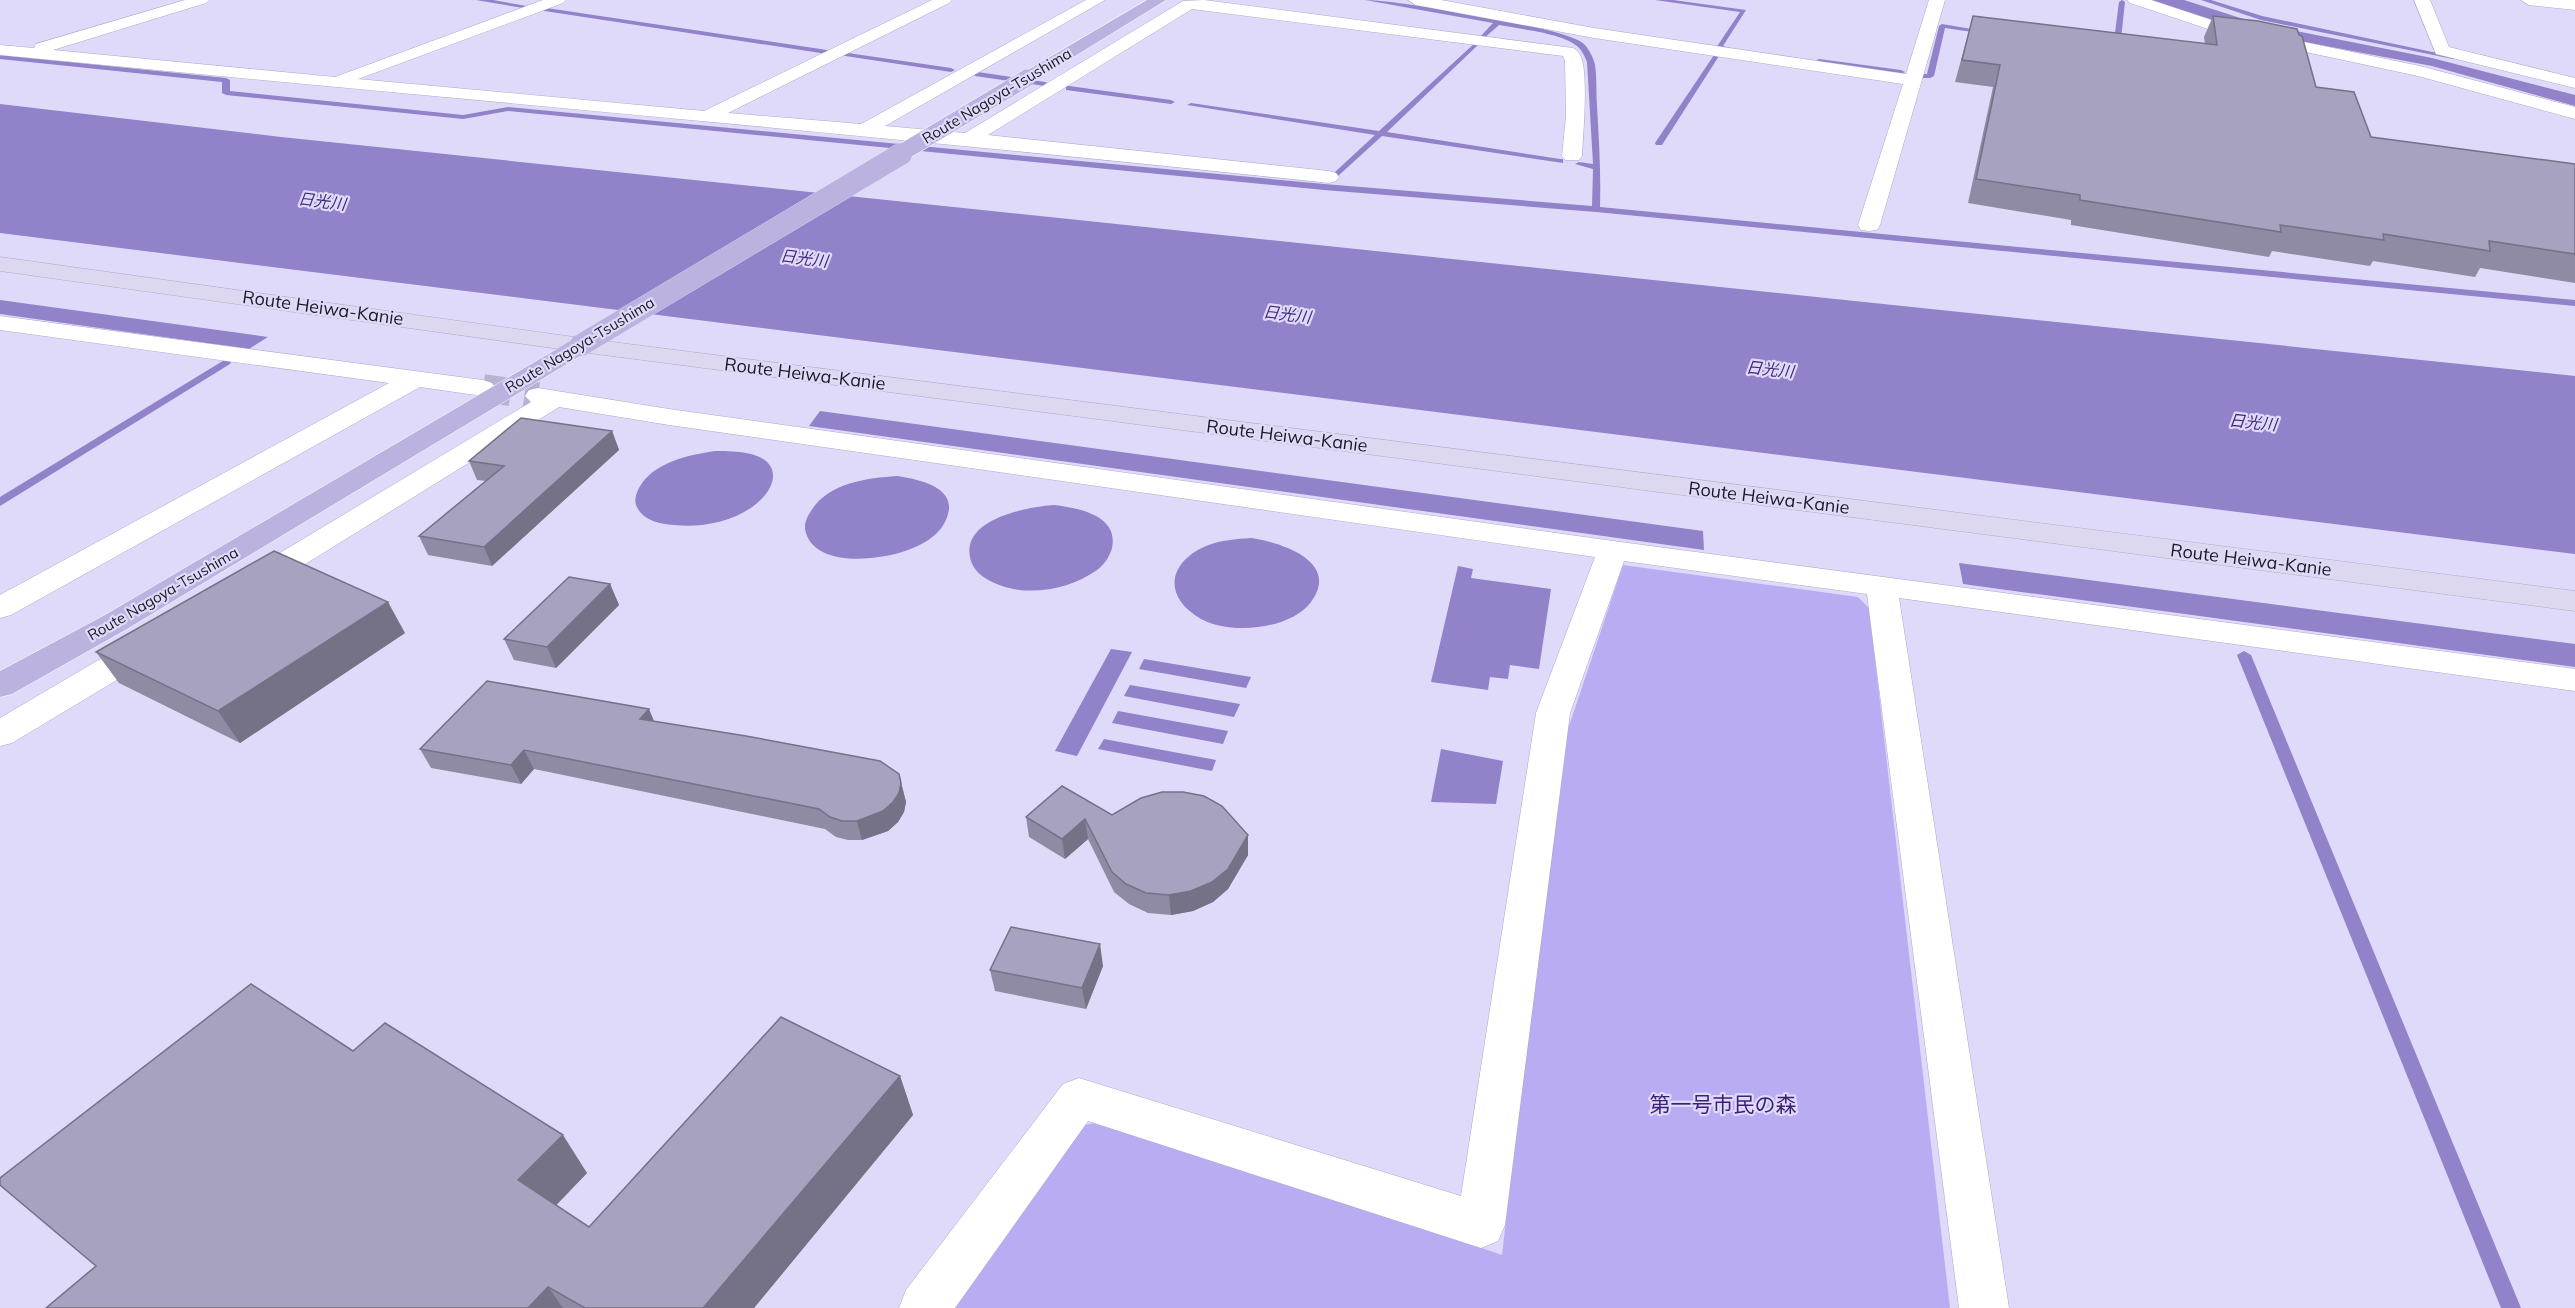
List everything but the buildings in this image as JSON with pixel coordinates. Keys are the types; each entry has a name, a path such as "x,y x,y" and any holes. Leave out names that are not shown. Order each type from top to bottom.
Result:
{"main road":[{"name":"Route Nagoya-Tsushima","path":"0,686 116,622 1158,0"},
{"name":"Route Heiwa-Kanie","path":"0,264 581,345 2575,602"}],"street":[{"path":"26,53 201,0"},
{"path":"336,82 558,0"},
{"path":"707,116 944,0"},
{"path":"864,130 1097,0"},
{"path":"1416,0 1536,22 1911,80"},
{"path":"1869,225 1937,0"},
{"path":"2135,0 2232,32 2420,72 2575,113"},
{"path":"2422,0 2442,50 2575,83"},
{"path":"2529,0 2575,5"},
{"path":"969,139 1193,2 1567,52 1572,55 1574,61 1575,116 1572,156"},
{"path":"1536,22 1551,8"},
{"path":"0,50 969,139 1329,177"},
{"path":"1,323 483,388"},
{"path":"0,608 416,379"},
{"path":"227,598 546,398 1614,550 2575,680"},
{"path":"924,1308 1079,1098 1481,1225 1553,712 1614,550"},
{"path":"1882,587 1984,1308"},
{"path":"0,734 176,630"}],"green space":[{"name":"第一号市民の森","path":"1623,565 1858,597 1869,608 1950,1308 951,1308 1085,1125 1110,1120 1502,1255 1560,753"}],"water":[{"path":"2152,0 2184,0 2256,23 2432,58 2575,95 2575,106 2432,66 2235,29"},
{"name":"日光川","path":"0,104 281,137 2575,376 2575,554 0,233"},
{"path":"0,300 268,337 249,349 0,314"},
{"path":"820,411 1703,531 1704,550 809,426"},
{"path":"715,451 751,454 768,463 772,469 772,483 756,504 728,519 695,526 659,523 641,513 636,504 636,495 645,479 653,472 672,461"},
{"path":"897,476 924,482 940,490 946,497 949,504 948,514 942,527 931,538 905,551 865,558 835,556 822,552 812,544 806,533 806,521 818,502 827,494 849,484 873,478"},
{"path":"1054,505 1074,508 1095,515 1109,528 1113,537 1112,548 1100,568 1085,578 1057,588 1042,590 1012,589 998,585 976,571 971,561 970,547 975,535 984,525 1012,513"},
{"path":"1251,538 1291,549 1313,565 1318,575 1318,588 1311,602 1289,619 1259,627 1227,627 1201,619 1180,601 1176,591 1177,571 1183,561 1206,546 1228,540"},
{"path":"1959,563 2575,644 2575,667 1963,584"},
{"path":"1458,566 1473,569 1471,578 1551,589 1539,669 1510,665 1508,679 1490,677 1488,690 1431,682"},
{"path":"1111,649 1132,652 1077,756 1055,751"},
{"path":"1144,659 1251,677 1246,688 1139,669"},
{"path":"1130,685 1240,704 1234,717 1124,696"},
{"path":"1118,711 1228,731 1223,744 1112,723"},
{"path":"1104,739 1216,760 1212,771 1098,749"},
{"path":"1441,749 1503,761 1496,804 1431,802"}],"waterway":[{"path":"479,0 529,7"},
{"path":"1368,0 1443,11 1545,32 1573,40 1582,46 1591,62 1597,167"},
{"path":"1658,0 1744,11 1719,48 1735,50"},
{"path":"2204,0 2261,18 2453,57"},
{"path":"2116,48 2122,2"},
{"path":"540,9 827,52"},
{"path":"1482,38 1497,23"},
{"path":"1923,76 1930,76 1942,26 1986,32"},
{"path":"1381,134 1476,44"},
{"path":"841,54 951,70"},
{"path":"1659,143 1716,56"},
{"path":"0,57 226,80 226,93 463,117 508,109 1324,187 1596,209"},
{"path":"1819,61 1901,72"},
{"path":"978,74 1045,84"},
{"path":"1069,88 1171,102"},
{"path":"1191,105 1381,134"},
{"path":"1338,174 1381,134"},
{"path":"1381,134 1560,161"},
{"path":"1579,164 1597,167"},
{"path":"1596,209 1597,167"},
{"path":"1596,209 2575,303"},
{"path":"0,502 226,362"},
{"path":"2244,655 2511,1308"}],"tunnel":[{"path":"483,388 538,396"}]}
